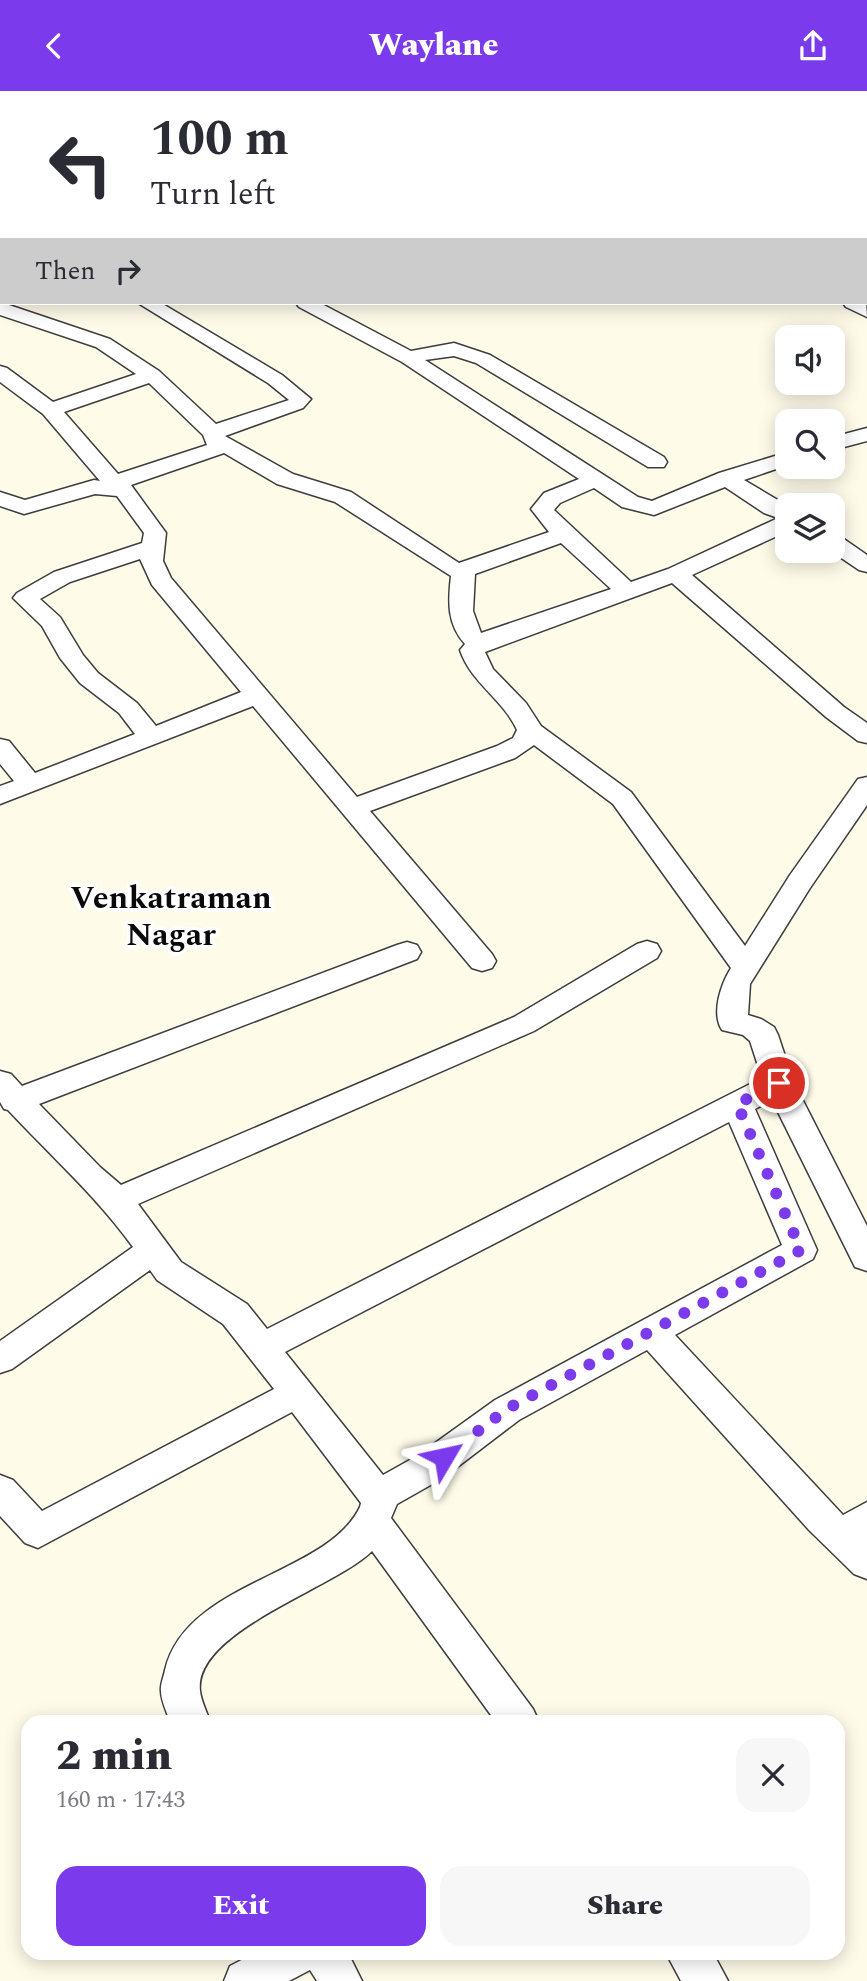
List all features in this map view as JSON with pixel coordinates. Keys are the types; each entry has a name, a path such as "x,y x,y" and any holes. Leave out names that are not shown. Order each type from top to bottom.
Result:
{"street":[{"path":"151,305 275,379 301,399 296,404 215,437"},
{"path":"310,305 409,358 630,502 654,508 727,478 775,462"},
{"path":"0,308 103,344 152,375 215,437 285,479 343,497 454,570 464,570 564,534"},
{"path":"409,358 449,348 478,357 497,365 656,462"},
{"path":"0,372 50,411 119,487 155,533 151,561 160,580 482,961"},
{"path":"50,411 152,375"},
{"path":"845,440 867,434"},
{"path":"0,499 24,507 94,488 119,487 213,451 219,447 215,437"},
{"path":"727,478 775,509"},
{"path":"595,480 552,498 542,509 548,519 627,591"},
{"path":"746,968 622,798 530,730 526,719 485,678 474,661 472,650 480,643 676,574 775,528"},
{"path":"151,737 128,708 89,678 72,658 52,622 25,598 62,577 154,547"},
{"path":"845,550 867,565"},
{"path":"464,570 461,605 466,631 471,639 480,643"},
{"path":"676,574 835,712 867,735"},
{"path":"0,796 257,695"},
{"path":"352,808 506,752 522,743 530,730"},
{"path":"0,747 30,784"},
{"path":"867,785 807,871 736,984 732,1023 751,1026 763,1035 779,1083 867,1258"},
{"path":"117,1200 524,1024 647,951"},
{"path":"407,952 8,1091 89,1175 117,1200 169,1271 235,1314 364,1477 375,1509 514,1715"},
{"path":"262,1348 779,1083"},
{"path":"186,1715 183,1710 181,1678 193,1651 215,1626 353,1545 375,1509 507,1409 801,1250 737,1104"},
{"path":"0,1359 154,1250"},
{"path":"651,1331 858,1539"},
{"path":"0,1491 38,1532 297,1393"},
{"path":"246,1981 286,1960"},
{"path":"328,1960 341,1981"},
{"path":"692,1960 707,1981"}],"district":[{"name":"Venkatraman Nagar","path":"171,916"}],"route":[{"path":"444,1457 507,1409 801,1250 737,1104 779,1083"}]}
